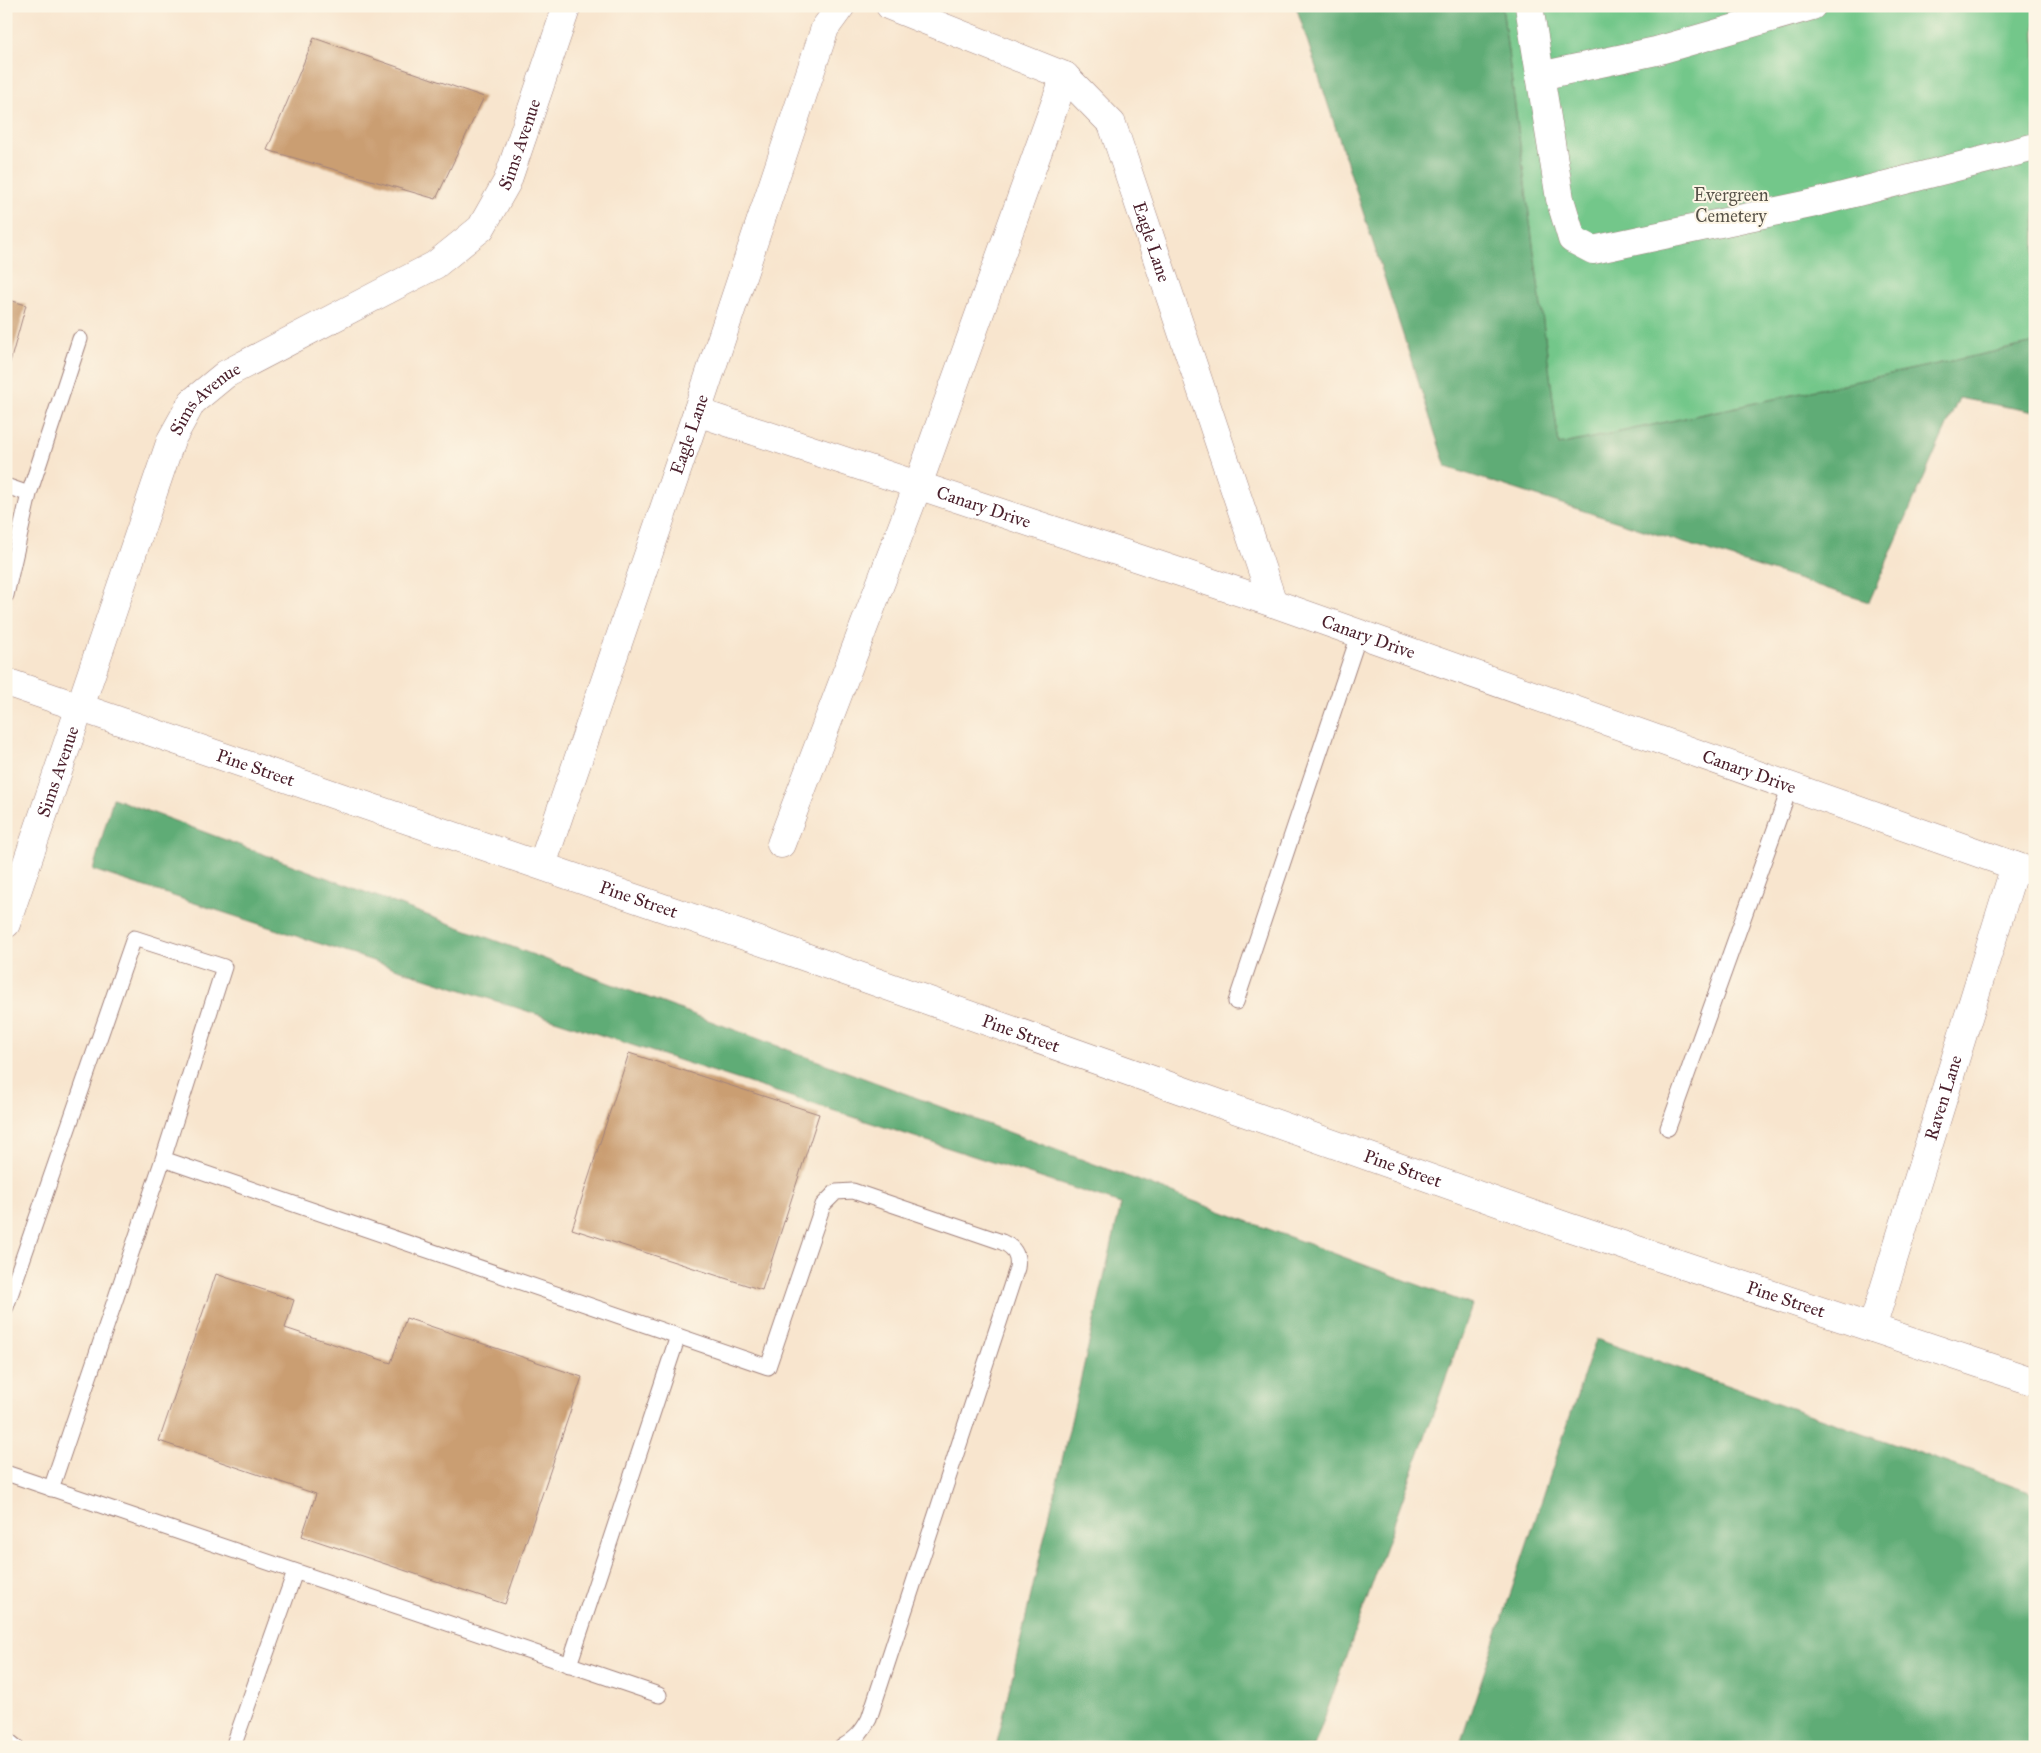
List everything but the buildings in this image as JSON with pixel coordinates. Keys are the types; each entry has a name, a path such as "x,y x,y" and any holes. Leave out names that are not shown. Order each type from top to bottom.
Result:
{"street":[{"name":"Sims Avenue","path":"9,907 80,707 171,440 192,402 226,374 435,264 481,228 507,182 567,6"},
{"name":"Eagle Lane","path":"542,865 698,412 825,28 841,6"},
{"name":"Eagle Lane","path":"890,6 1065,76 1112,124 1274,603"},
{"path":"1529,6 1560,199 1572,239 1593,250 1815,203 2035,147"},
{"path":"1540,76 1656,51 1812,6"},
{"path":"781,844 918,486 1065,76"},
{"name":"Canary Drive","path":"698,412 1274,603 1359,635 2025,869"},
{"name":"Pine Street","path":"6,682 542,865 1556,1223 2035,1382"},
{"name":"Raven Lane","path":"1872,1328 2025,869"}],"lane":[{"path":"6,595 29,494 80,339"},
{"path":"6,486 29,494"},
{"path":"1236,1002 1359,635"},
{"path":"1668,1128 1790,787"},
{"path":"6,1307 134,938 224,967 163,1159 51,1490"},
{"path":"163,1159 768,1367 823,1205 836,1192 853,1191 1002,1242 1015,1252 1017,1268 869,1719 863,1731 842,1747"},
{"path":"569,1665 678,1336"},
{"path":"6,1473 51,1490 659,1695"},
{"path":"233,1747 295,1572"},
{"path":"6,1739 16,1747"}],"green space":[{"path":"1296,6 1502,6 1559,445 2035,343 2035,412 1959,398 1869,602 1446,467"},
{"name":"Evergreen Cemetery","path":"1502,6 2035,6 2035,343 1559,445"},
{"path":"113,798 1472,1305 1314,1747 996,1747 1121,1204 93,870"},
{"path":"1596,1339 2035,1494 2035,1747 1459,1747"}]}
